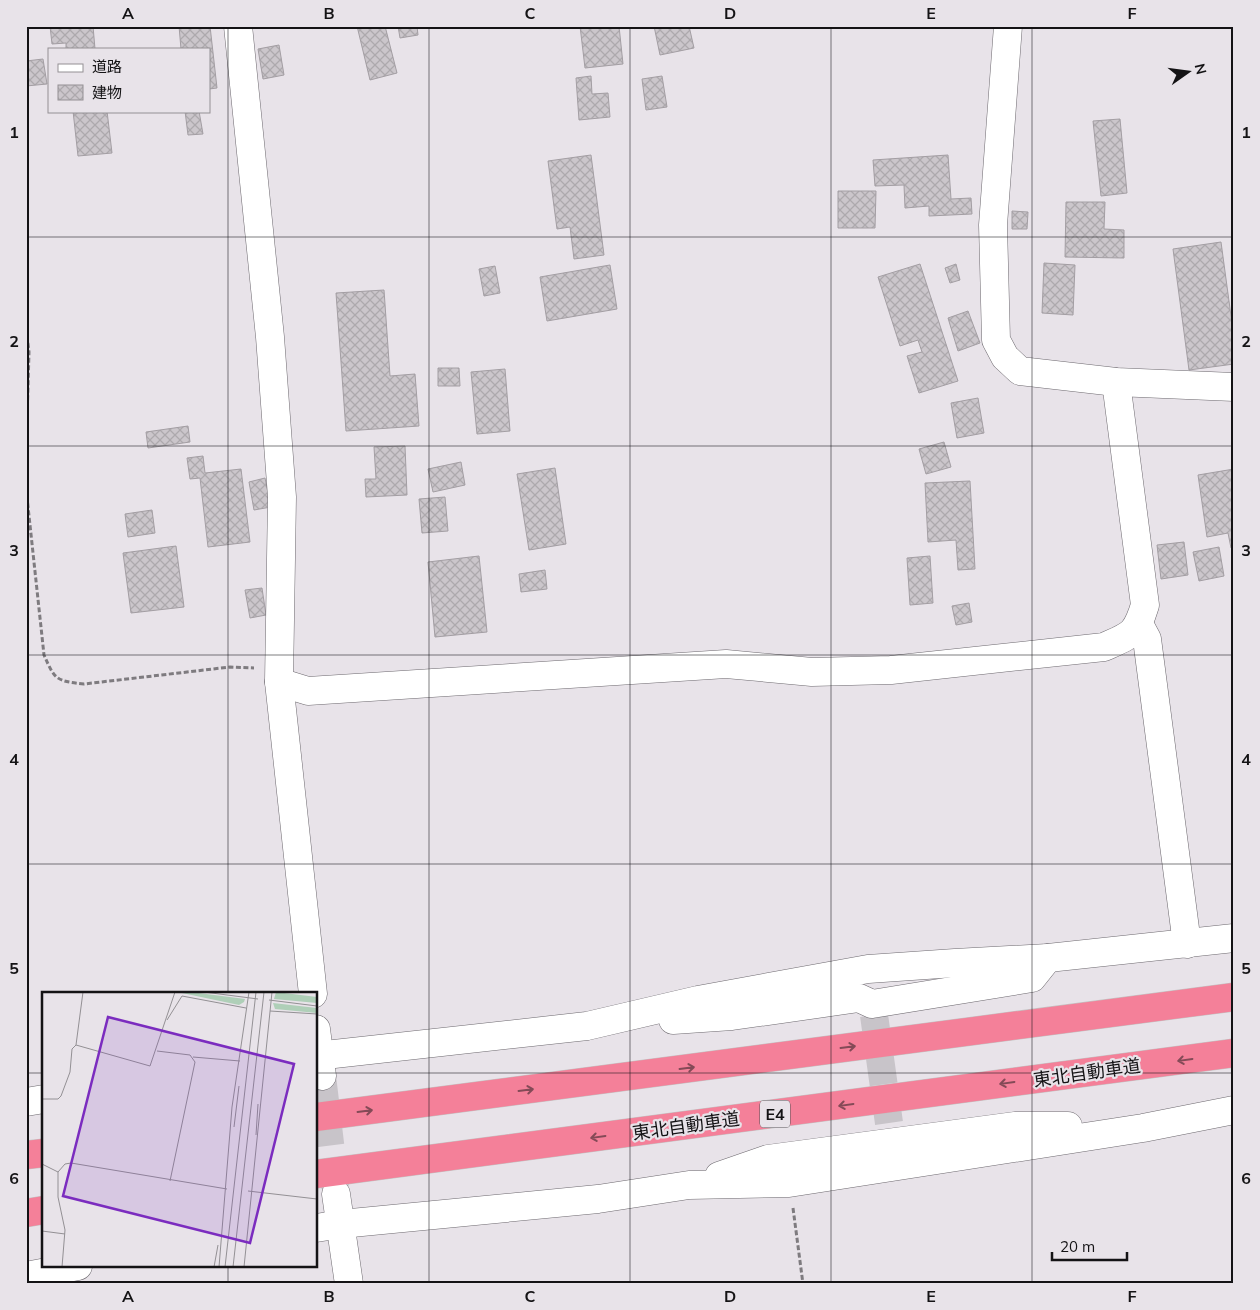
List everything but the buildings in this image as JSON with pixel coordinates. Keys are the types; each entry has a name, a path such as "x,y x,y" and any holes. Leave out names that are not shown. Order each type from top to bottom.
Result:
{"highway":[{"path":"318,1117 1234,997"},
{"name":"東北自動車道","path":"318,1174 1234,1054"},
{"path":"26,1155 42,1153"},
{"path":"26,1213 42,1210"}],"street":[{"path":"238,26 269,328 282,497 279,677 312,992"},
{"path":"1008,26 993,225 996,340 1004,357 1020,371 1116,382 1234,387"},
{"path":"279,677 308,691 726,664 812,672 891,670 1104,647 1128,636 1139,624 1145,605 1116,382"},
{"path":"1139,624 1147,639 1187,944"},
{"path":"587,1026 698,1000 868,969 955,962 1048,958 1234,938"},
{"path":"319,1063 587,1026 732,1016 859,998 873,1009 1032,978 1048,958"},
{"path":"26,1102 42,1100"},
{"path":"329,1226 598,1199 689,1185 789,1182 1143,1128 1234,1110"},
{"path":"689,1185 768,1159 891,1133 1015,1126 1143,1128"},
{"path":"336,1194 329,1226 349,1284"},
{"path":"26,1261 42,1262"},
{"path":"26,1276 68,1268"}],"path":[{"path":"26,328 29,352 26,455"},
{"path":"26,488 44,655 51,672 63,682 84,684 230,667 263,669 279,677"},
{"path":"789,1182 803,1284"}],"tunnel":[{"path":"874,1015 889,1123"},
{"path":"322,1076 336,1194"}]}
